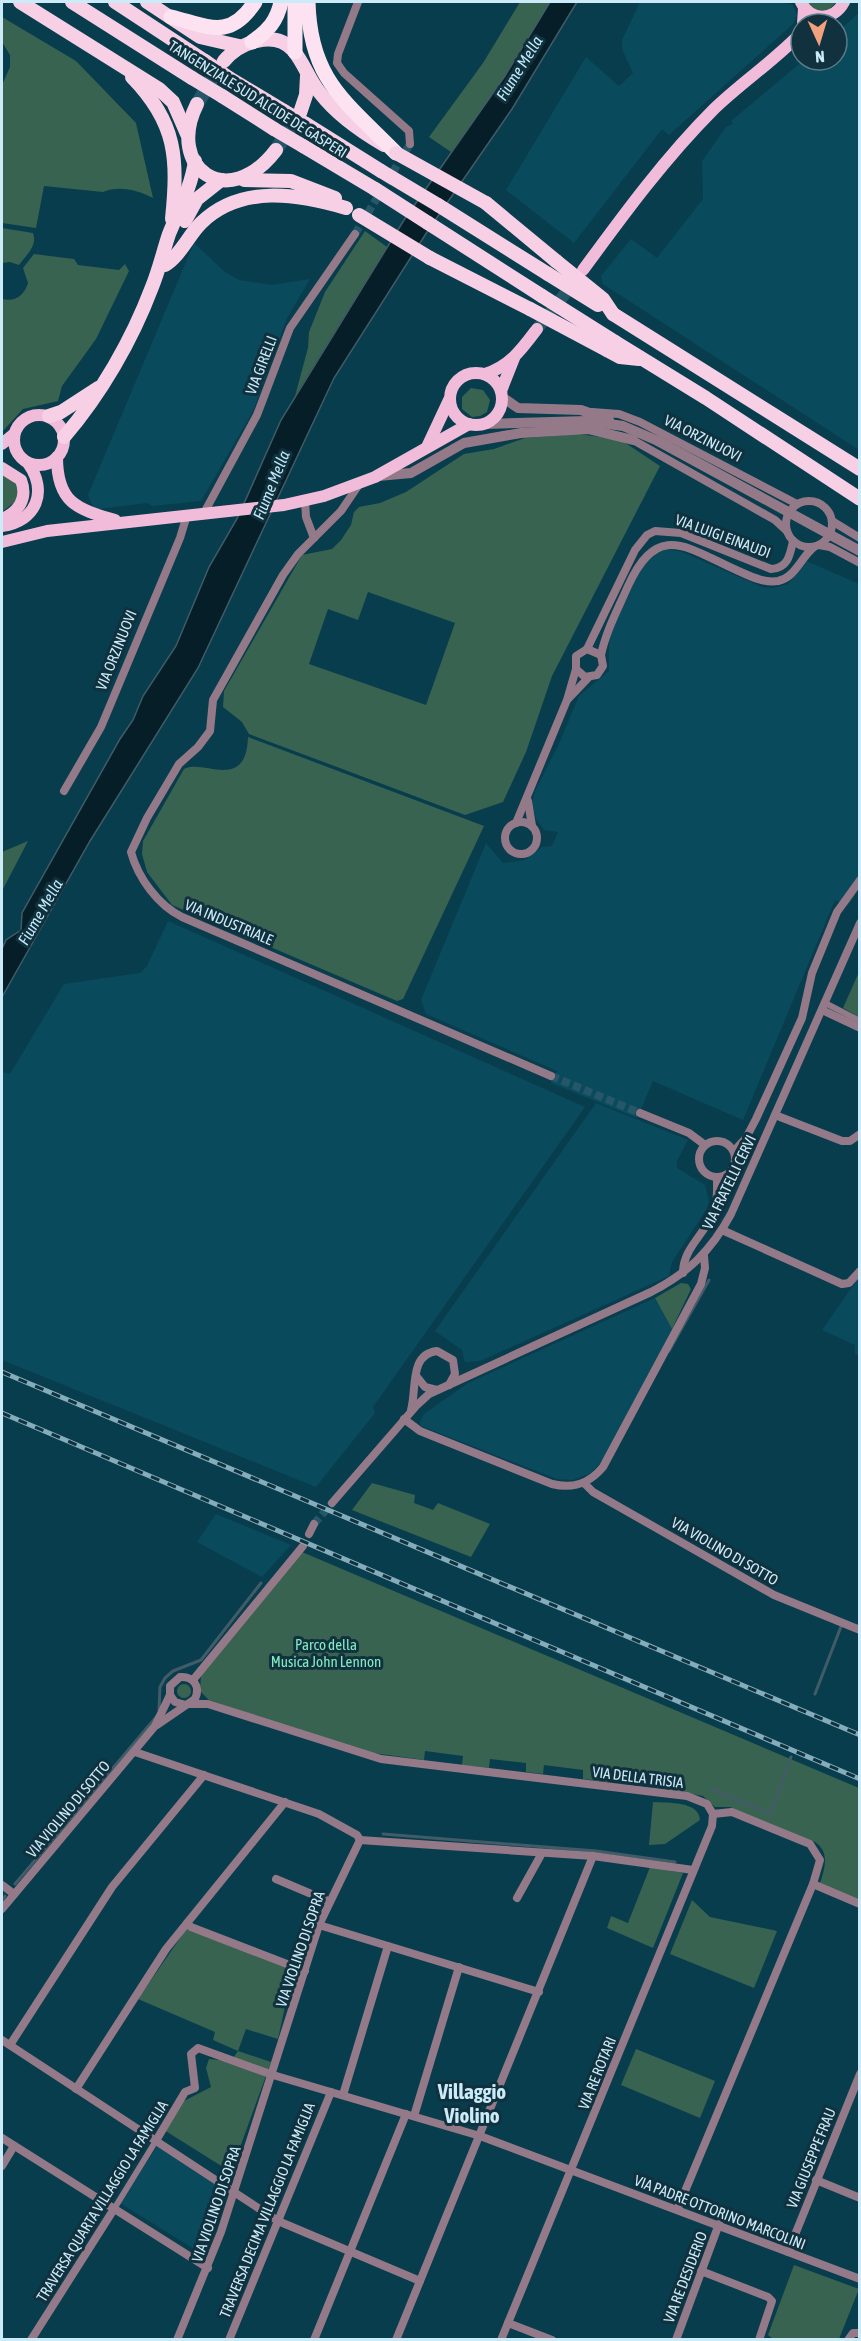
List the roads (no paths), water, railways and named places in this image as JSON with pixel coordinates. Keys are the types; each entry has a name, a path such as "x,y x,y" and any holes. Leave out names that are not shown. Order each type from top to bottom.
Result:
{"highway":[{"path":"20,2 159,89 173,102 187,134 195,161 208,175 221,180 291,181 334,197 346,208 430,258 530,309 642,360 706,398 860,499"},
{"name":"TANGENZIALE SUD ALCIDE DE GASPERI","path":"72,2 274,129 428,222 542,296 611,346"},
{"name":"TANGENZIALE SUD ALCIDE DE GASPERI","path":"115,2 230,78 284,111 303,118 381,171 860,469"},
{"path":"147,2 200,37 246,44 265,40 279,42 295,52"},
{"path":"171,17 210,29 220,29 241,19 255,2"},
{"path":"224,61 266,32 274,23 281,2"},
{"path":"295,2 295,52 307,76 335,111 356,128 396,153 486,203 603,299 613,314"},
{"path":"308,2 309,28 324,77 344,101 396,153"},
{"path":"116,61 159,110 171,141 177,175 170,232"},
{"path":"303,118 307,76"},
{"path":"187,134 188,121 197,104"},
{"path":"239,180 257,171 276,150"},
{"path":"152,287 170,232 192,177 195,161"},
{"path":"64,438 86,412 125,346 197,199 221,180"},
{"path":"165,265 173,260 192,232 205,220 235,202 279,194 346,208"},
{"path":"49,416 61,412 99,387"}],"main road":[{"path":"583,270 653,178 693,132 734,91 789,46"},
{"path":"427,448 441,422 457,381 465,375 485,374 500,369 514,358 537,329"},
{"path":"2,533 47,531 119,521 284,505 305,501 360,483 375,477 469,424 486,424 497,415 514,358"},
{"path":"485,374 493,379 502,394"},
{"path":"449,399 457,417 469,424"},
{"path":"2,444 14,434 21,421 27,417 42,414 49,416 60,425 64,438 57,457 59,482 70,501 81,510 119,521"},
{"path":"2,526 22,520 35,504 39,484 15,450 14,434"},
{"path":"2,452 44,465 57,457"},
{"path":"2,468 11,471 21,480 24,493 19,507 2,519"},
{"path":"2,542 47,531"}],"street":[{"path":"358,2 338,54 338,63 344,73 410,131 412,139 410,144"},
{"name":"VIA GIRELLI","path":"204,513 257,415 290,328 355,234"},
{"name":"VIA ORZINUOVI","path":"502,394 511,405 526,410 619,414 640,422 797,504"},
{"name":"VIA ORZINUOVI","path":"591,412 623,426"},
{"path":"486,424 522,424 565,420 623,426 658,441 860,551"},
{"name":"VIA LUIGI EINAUDI","path":"602,423 776,520 793,541 802,546 830,547 860,563"},
{"name":"VIA LUIGI EINAUDI","path":"375,477 411,473 465,443 521,433 588,429 633,440"},
{"name":"VIA INDUSTRIALE","path":"360,483 341,512 298,554 283,575 213,700 210,731 198,747 179,764 147,818 131,852 135,867 143,881 176,914 551,1076"},
{"path":"305,501 306,517 314,538"},
{"path":"797,504 804,501 820,503 826,508 832,521 860,538"},
{"name":"VIA LUIGI EINAUDI","path":"787,531 787,516 797,504"},
{"name":"VIA ORZINUOVI","path":"64,791 101,727 180,538 187,515"},
{"name":"VIA LUIGI EINAUDI","path":"567,700 590,677 602,669 601,655 635,572 646,554 660,545 680,546 771,582 787,578 794,572 804,555 829,535 832,521"},
{"name":"VIA LUIGI EINAUDI","path":"516,823 528,799 567,700 576,669 576,656 587,649 635,550 647,535 655,531 673,531 771,569 782,567 787,562 793,541"},
{"path":"587,649 601,655"},
{"path":"576,669 582,675 590,677"},
{"name":"VIA LUIGI EINAUDI","path":"528,799 532,826"},
{"path":"524,822 532,826 537,834 536,843 530,851 520,854 510,850 505,838 509,827 516,823 524,822"},
{"path":"734,1151 746,1138 756,1119 801,1018 813,973 837,912 860,880"},
{"name":"VIA FRATELLI CERVI","path":"404,1419 437,1390 651,1292 683,1273 704,1256 722,1230 860,923"},
{"path":"823,1006 860,1021"},
{"path":"823,1006 860,1028"},
{"path":"640,1113 689,1133 705,1145"},
{"path":"775,1115 842,1140 850,1141 860,1134"},
{"path":"721,1141 734,1151 736,1157 733,1169 723,1177 717,1178 707,1174 700,1166 699,1155 705,1145 721,1141"},
{"path":"683,1273 685,1256 713,1214 717,1198 717,1178"},
{"path":"722,1230 842,1284 849,1283 860,1271"},
{"path":"332,1503 404,1419 420,1431 552,1484 569,1486 584,1483 603,1467 701,1284 705,1268 704,1256"},
{"path":"411,1411 417,1364 430,1352 448,1356 456,1369 454,1378 448,1386"},
{"name":"VIA FRATELLI CERVI","path":"456,1369 466,1371 484,1367"},
{"path":"417,1377 425,1387 437,1390"},
{"name":"VIA VIOLINO DI SOTTO","path":"584,1483 593,1492 774,1595 860,1630"},
{"path":"309,1534 314,1524"},
{"path":"198,1694 193,1680 303,1546"},
{"name":"VIA VIOLINO DI SOTTO","path":"2,1909 155,1726 170,1695 170,1686 176,1679 184,1676 193,1680"},
{"name":"VIA VIOLINO DI SOTTO","path":"155,1726 188,1704 198,1694"},
{"name":"VIA DELLA TRISIA","path":"198,1694 208,1704"},
{"path":"170,1695 178,1704 188,1704"},
{"name":"VIA DELLA TRISIA","path":"188,1704 208,1704 365,1756 687,1796 707,1804 713,1814"},
{"path":"135,1752 319,1814 357,1835 360,1840 593,1856 693,1870"},
{"path":"10,2045 112,1887 204,1775"},
{"path":"76,2089 166,1949 285,1802"},
{"path":"678,2208 813,1884 820,1860 810,1845 732,1812 713,1814"},
{"name":"VIA RE ROTARI","path":"501,2340 711,1826 713,1814"},
{"name":"VIA VIOLINO DI SOPRA","path":"177,2340 208,2268 235,2191 319,1925 328,1901 360,1840"},
{"path":"518,1898 542,1854"},
{"path":"396,2340 593,1856"},
{"name":"VIA VIOLINO DI SOPRA","path":"276,1879 328,1901"},
{"path":"813,1884 860,1904"},
{"path":"2,1885 14,1894"},
{"path":"187,1923 191,1927 305,1971"},
{"path":"319,1925 539,1992"},
{"path":"343,2095 388,1946"},
{"path":"414,2116 459,1967"},
{"path":"2,2040 157,2139 278,2221 420,2281"},
{"name":"VIA PADRE OTTORINO MARCOLINI","path":"198,2048 273,2075 480,2136 571,2172 678,2208 860,2279"},
{"name":"TRAVERSA QUARTA VILLAGGIO LA FAMIGLIA","path":"31,2340 185,2092 195,2088 191,2054 198,2048"},
{"name":"VIA GIUSEPPE FRAU","path":"788,2252 860,2074"},
{"name":"TRAVERSA DECIMA VILLAGGIO LA FAMIGLIA","path":"229,2340 331,2092"},
{"path":"314,2340 405,2114"},
{"path":"2,2138 208,2268"},
{"path":"2,2166 14,2146"},
{"path":"816,2180 860,2198"},
{"name":"VIA RE DESIDERIO","path":"675,2340 719,2224"},
{"path":"701,2271 768,2297 772,2301 759,2340"},
{"path":"508,2323 552,2340"},
{"path":"848,2340 853,2333 860,2333"}],"water":[{"name":"Fiume Mella","path":"550,2 577,2 512,109 427,232 334,378 198,668 90,841 2,997 2,949 6,940 21,930 22,913 133,720 143,696 176,646 209,567 238,517 281,420 404,220 505,76"}],"waterway":[{"path":"669,1351 709,1280"},
{"path":"159,1710 160,1687 165,1678 173,1671 201,1660 261,1583"},
{"path":"815,1694 842,1624"},
{"path":"15,1884 157,1716"},
{"path":"712,1789 770,1814 791,1757"},
{"path":"383,1834 596,1851 675,1862"},
{"path":"2,1901 5,1896"}],"tunnel":[{"path":"197,104 222,62"},
{"path":"276,150 300,113"},
{"path":"355,234 410,144"},
{"path":"537,329 576,280"},
{"path":"551,1076 640,1113"},
{"path":"314,1524 332,1503"}],"railway":[{"path":"2,1372 860,1735"},
{"path":"2,1413 860,1779"}],"district":[{"name":"Villaggio Violino","path":"472,2103"}],"park label":[{"name":"Parco della Musica John Lennon","path":"326,1652"}]}
